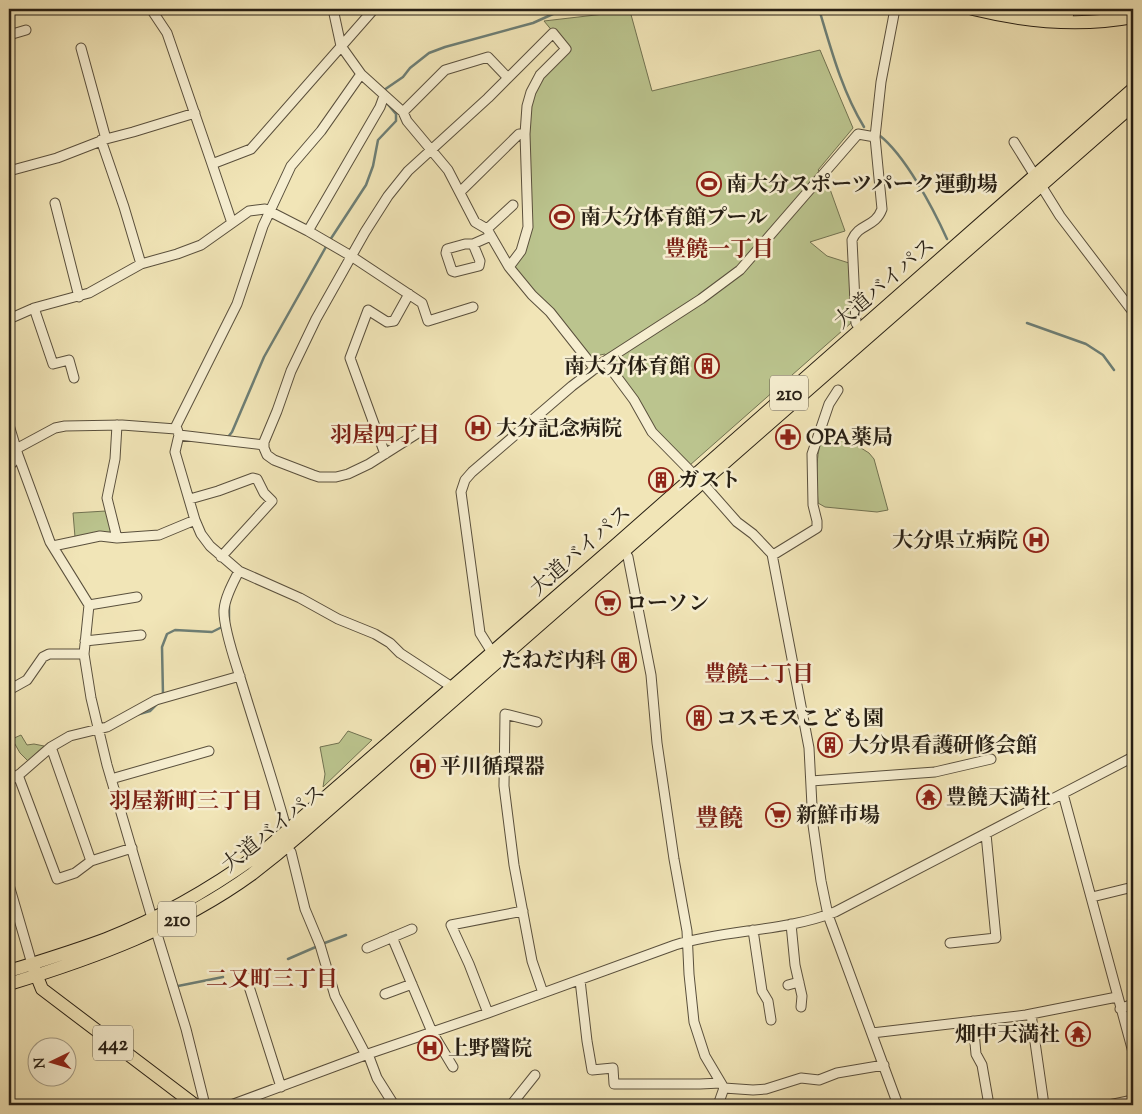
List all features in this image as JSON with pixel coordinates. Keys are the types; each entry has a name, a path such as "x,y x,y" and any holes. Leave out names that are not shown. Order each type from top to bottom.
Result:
{"highway":[{"path":"973,9 1035,21 1064,24 1133,17"},
{"path":"1015,9 1064,15 1133,11"},
{"name":"大道バイパス","path":"281,843 290,829 458,688 621,547 1037,182 1133,90"},
{"name":"大道バイパス","path":"699,479 861,329 1037,182 1133,105"},
{"name":"大道バイパス","path":"9,971 34,970 101,954 154,924 248,862 302,833 458,688"},
{"name":"大道バイパス","path":"9,984 34,970"},
{"name":"442","path":"34,970 42,989 195,1105"}],"street":[{"path":"151,9 167,33 232,223"},
{"path":"333,9 340,46 361,74 403,112 407,121 448,170 475,222 489,232 509,267 532,295 550,312 594,369"},
{"path":"212,164 251,149 374,9"},
{"path":"861,329 856,323 852,240 855,232 879,218 882,209 875,137 881,82 895,9"},
{"path":"9,35 26,30"},
{"path":"421,431 359,469 327,478 313,475 272,459 265,451 264,445 291,371 316,319 377,212 408,171 508,78 553,33 566,49 540,75 531,92 527,106 525,134 528,227 521,251 509,267"},
{"path":"81,48 103,139 140,264"},
{"path":"403,112 445,70 488,58 508,78"},
{"path":"361,74 321,131 294,161 260,234 237,304 177,422 175,452 200,534 222,557 239,571 300,598 338,619 375,634 458,688"},
{"path":"308,231 380,107 384,96"},
{"path":"9,171 42,160 57,158 103,139 195,114"},
{"path":"460,192 519,134 525,134"},
{"path":"495,656 480,633 461,492 465,480 594,369 701,299 740,270 858,134 875,137"},
{"path":"1014,142 1037,182 1060,216 1133,312"},
{"path":"55,203 79,297"},
{"path":"473,244 489,232 513,205"},
{"path":"9,319 34,308 95,291 140,264 190,250 209,240 244,214 254,210 265,209 351,256 409,294 422,303 428,321 473,307"},
{"path":"385,454 350,358 368,310 387,322 394,321 409,294"},
{"path":"34,308 53,364 70,360 74,378"},
{"path":"605,362 631,396 652,432 699,479 737,522 764,544 773,555 807,734 818,860 828,915 898,1105"},
{"path":"773,555 817,528 813,505 812,454 828,404 838,390"},
{"path":"9,425 38,512 53,546 89,605 84,654 91,698 111,779 186,1029 205,1105"},
{"path":"9,467 17,452 55,428 65,426 117,425 264,445"},
{"path":"117,425 115,459 107,498 117,538"},
{"path":"190,499 253,478 257,479 264,493 272,501 222,557"},
{"path":"53,546 100,536 117,538 159,535 195,520"},
{"path":"621,547 628,557 651,675 657,743 688,941 689,974 696,1031 704,1056 723,1085 718,1105"},
{"path":"239,571 224,611 231,646 247,704 269,765 285,824 290,829 302,833"},
{"path":"89,605 137,597"},
{"path":"85,641 141,634"},
{"path":"9,690 27,680 37,668 43,656 49,654 84,654"},
{"path":"9,781 51,747 70,736 107,726 156,700 240,676"},
{"path":"537,722 505,714 504,786 514,865 532,961 543,993"},
{"path":"51,747 91,861"},
{"path":"111,779 209,751"},
{"path":"231,1105 688,941 791,924 844,909 1133,757"},
{"path":"811,781 935,772 991,759"},
{"path":"18,775 57,879 75,873 91,861 132,848"},
{"path":"1063,794 1133,1052"},
{"path":"950,944 996,938 986,834"},
{"path":"281,843 291,852 305,909 320,945 335,996 367,1055 377,1078 394,1105"},
{"path":"9,885 34,970"},
{"path":"1092,897 1133,887"},
{"path":"488,1013 451,925 523,911"},
{"path":"791,924 795,965 802,996 801,1007"},
{"path":"367,948 412,929"},
{"path":"753,930 762,991 768,1001 770,1020"},
{"path":"392,937 432,1032 453,1067"},
{"path":"246,977 281,1087"},
{"path":"580,980 592,1070 612,1068 614,1084 700,1084 766,1089 801,1078 819,1080 837,1073 884,1065"},
{"path":"788,985 799,982"},
{"path":"385,994 412,984"},
{"path":"872,1033 1031,1014 1117,997"},
{"path":"1120,1008 1133,1004"},
{"path":"1031,1014 1044,1105"},
{"path":"973,1021 976,1054 982,1065 989,1105"},
{"path":"511,1105 534,1075"},
{"path":"1109,1105 1133,1100"}],"green space":[{"path":"630,11 652,91 820,50 853,128 818,170 826,178 845,231 810,242 827,256 849,263 851,323 690,465 655,430 638,398 605,354 590,357 551,307 531,288 514,267 524,254 530,106 543,76 568,50 544,21"},
{"path":"826,426 869,453 874,459 888,510 877,512 825,507 818,503 817,463 822,436"},
{"path":"106,511 114,535 75,537 73,513"},
{"path":"348,731 372,740 323,787 325,774 320,747 339,743"},
{"path":"21,735 27,745 44,746 28,761 20,753 12,739"}],"waterway":[{"path":"384,90 403,77 410,68 429,53 533,23 564,9"},
{"path":"819,9 843,84 864,127"},
{"path":"330,240 366,185 373,166 378,140 396,121 396,114 386,102"},
{"path":"879,135 899,155 926,198 947,239"},
{"path":"228,437 232,432 264,357 327,245"},
{"path":"1027,323 1086,344 1103,355 1114,370"},
{"path":"227,607 229,606 228,623"},
{"path":"163,695 162,647 167,634 175,630 212,632 224,626"},
{"path":"136,715 150,711 159,702"},
{"path":"322,944 346,935"},
{"path":"288,959 318,946"},
{"path":"178,986 223,977"}],"place":[{"name":"南大分スポーツパーク運動場","path":"709,184"},
{"name":"南大分体育館プール","path":"562,217"},
{"name":"南大分体育館","path":"707,366"},
{"name":"大分記念病院","path":"478,428"},
{"name":"OPA薬局","path":"788,437"},
{"name":"ガスト","path":"661,480"},
{"name":"大分県立病院","path":"1036,540"},
{"name":"ローソン","path":"608,603"},
{"name":"たねだ内科","path":"624,660"},
{"name":"コスモスこども園","path":"699,718"},
{"name":"大分県看護研修会館","path":"830,745"},
{"name":"平川循環器","path":"423,766"},
{"name":"豊饒天満社","path":"929,797"},
{"name":"新鮮市場","path":"778,815"},
{"name":"畑中天満社","path":"1078,1034"},
{"name":"上野醫院","path":"430,1048"}],"district":[{"name":"豊饒一丁目","path":"719,248"},
{"name":"羽屋四丁目","path":"385,434"},
{"name":"豊饒二丁目","path":"759,673"},
{"name":"羽屋新町三丁目","path":"186,800"},
{"name":"豊饒","path":"719,818"},
{"name":"二又町三丁目","path":"272,978"}]}
